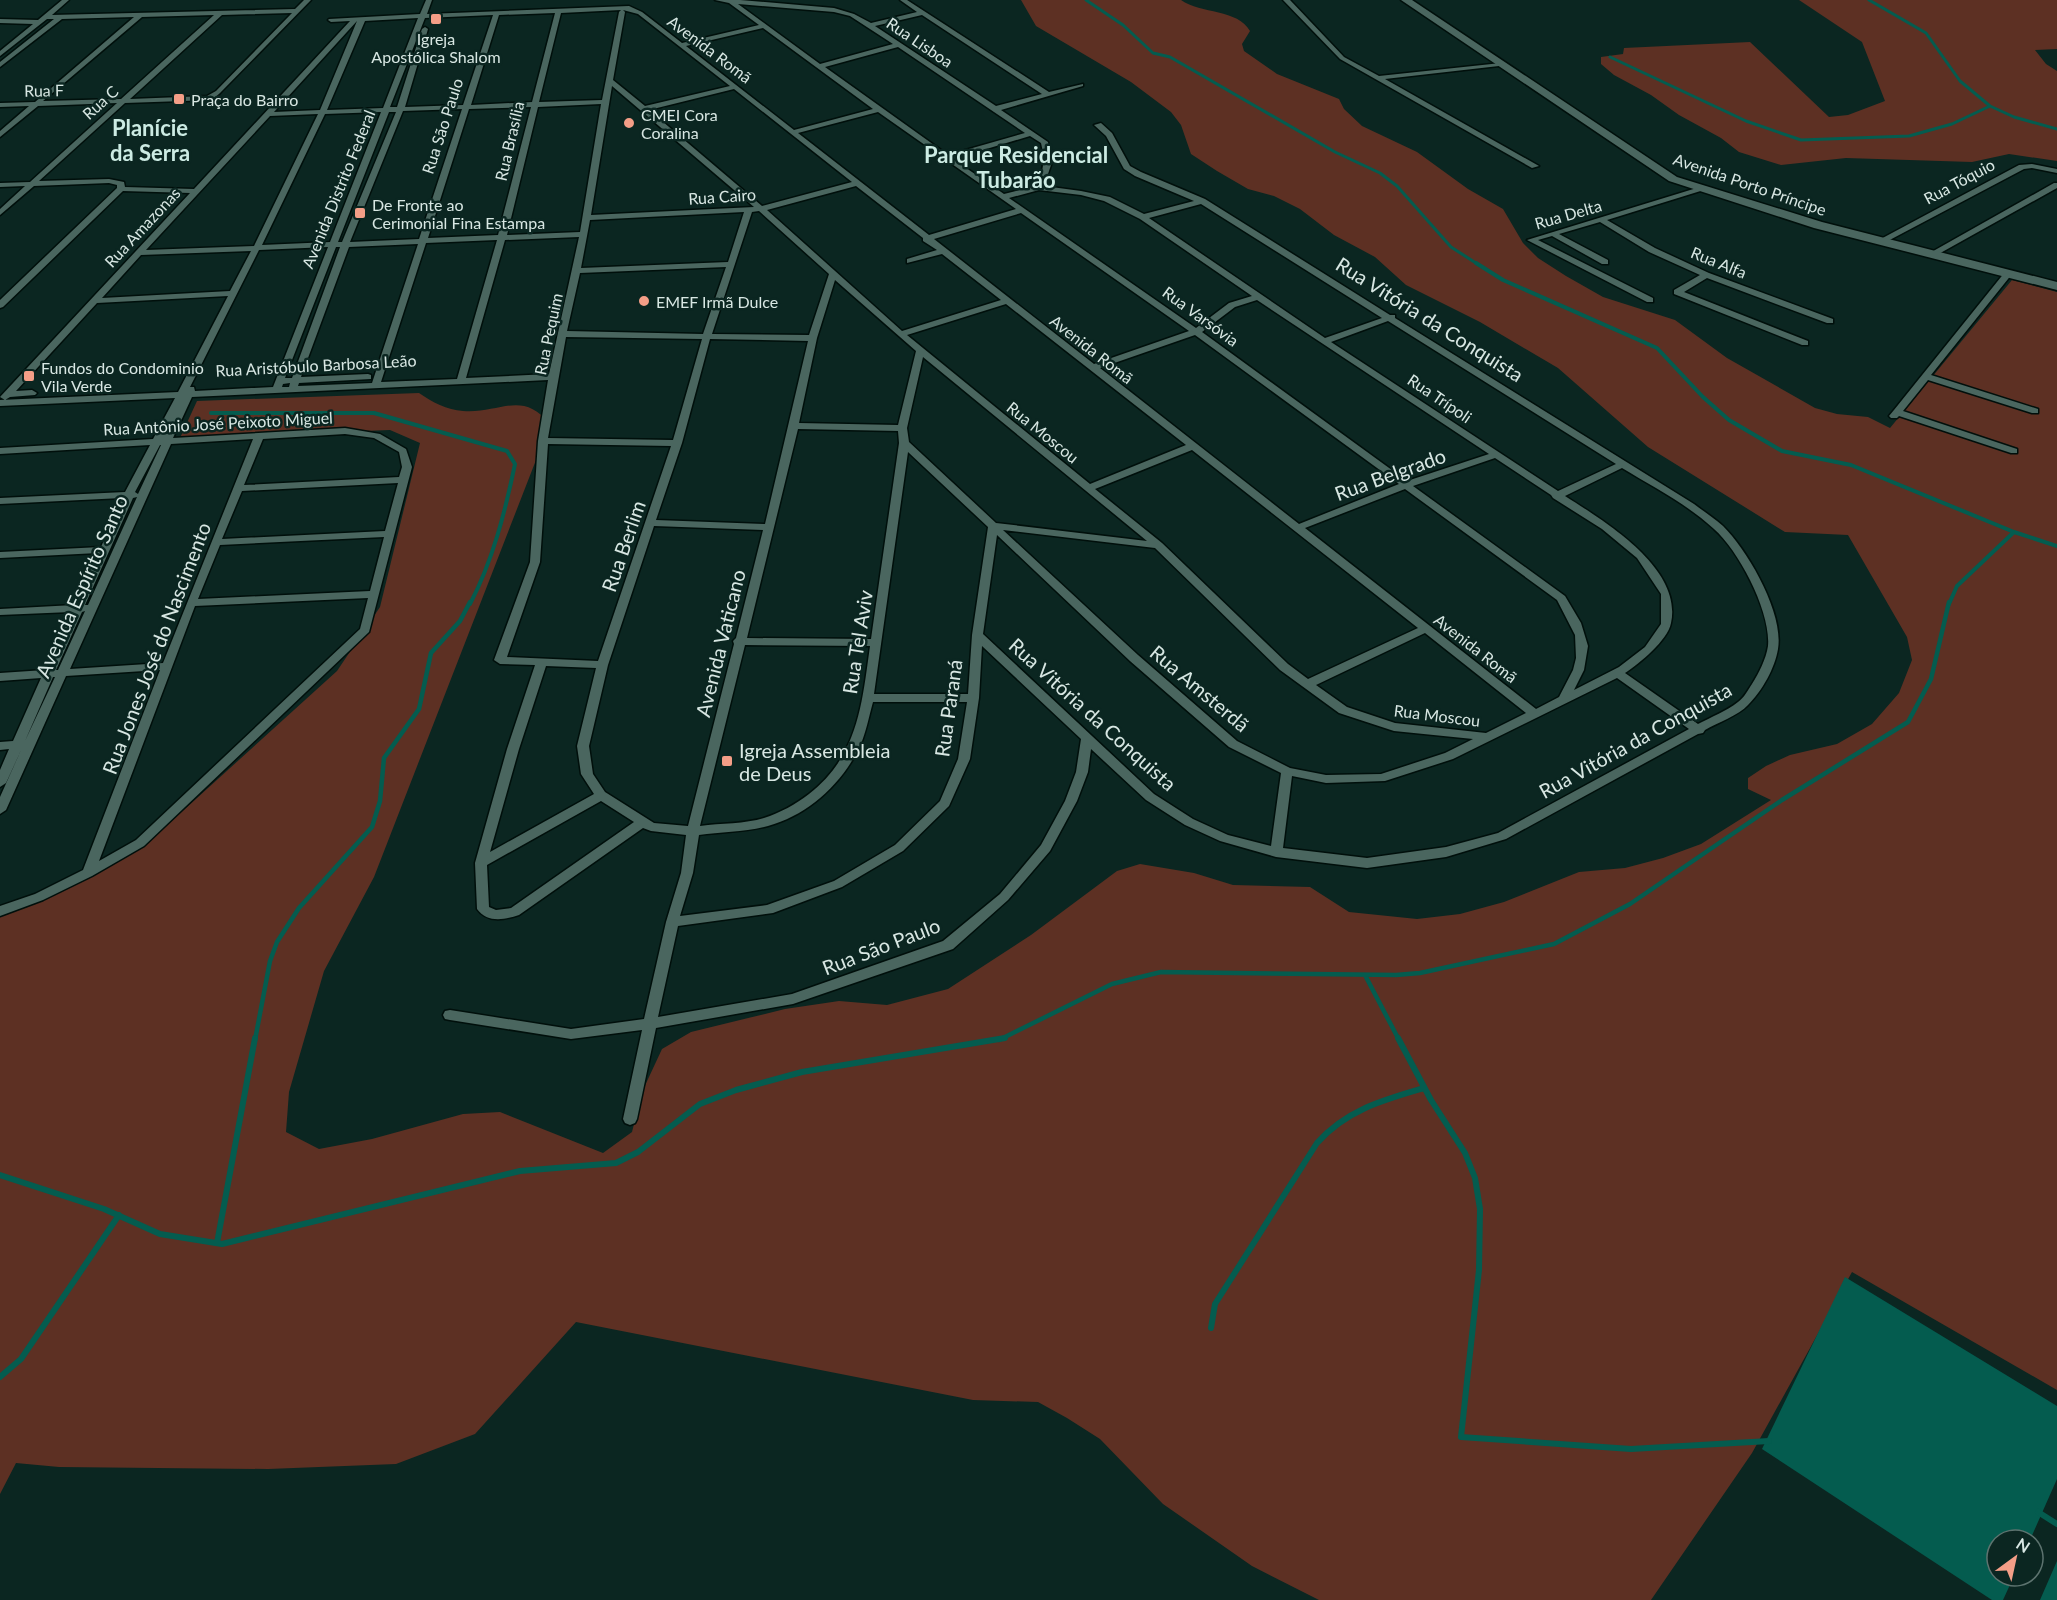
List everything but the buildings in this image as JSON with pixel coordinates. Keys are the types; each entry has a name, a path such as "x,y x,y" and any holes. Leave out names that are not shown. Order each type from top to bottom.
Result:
{"street":[{"path":"1,52 66,0"},
{"path":"0,21 60,17 297,11 309,0"},
{"name":"Avenida Distrito Federal","path":"294,385 345,244 400,110 429,0"},
{"name":"Avenida Distrito Federal","path":"278,386 331,245 425,17 436,0"},
{"name":"Rua Lisboa","path":"718,0 840,11 870,25 1044,142 1048,154 1048,167 1039,188"},
{"name":"Rua Varsóvia","path":"730,0 879,110 1196,332 1561,598 1581,629 1584,645 1579,671 1563,698"},
{"path":"903,0 1047,94"},
{"path":"1286,0 1325,43 1360,69 1535,166"},
{"name":"Avenida Porto Príncipe","path":"1407,0 1673,179 1818,225 2057,286"},
{"path":"331,20 624,8"},
{"name":"Avenida Romã","path":"624,8 640,13 942,252 1535,714"},
{"name":"Rua Pequim","path":"542,662 500,660 535,562 543,441 554,374 584,234 605,102 624,8"},
{"name":"Rua F","path":"0,105 209,98 218,92 297,11"},
{"name":"Rua Brasília","path":"462,377 502,237 533,104 558,12"},
{"path":"870,25 922,13"},
{"name":"Rua C","path":"0,213 220,14"},
{"path":"0,135 140,15"},
{"name":"Rua São Paulo","path":"376,381 496,15"},
{"path":"0,65 60,17"},
{"path":"344,62 337,46 358,20"},
{"name":"Avenida Espírito Santo","path":"0,783 154,442 187,388 322,113 352,42 358,20"},
{"path":"680,45 763,26"},
{"name":"Rua Amazonas","path":"0,403 314,64 337,46 352,42"},
{"path":"820,66 900,44"},
{"path":"1377,78 1499,64"},
{"name":"Rua Moscou","path":"609,80 760,209 920,351 1158,545 1284,667 1343,710 1394,727 1489,737"},
{"path":"995,109 1081,85"},
{"path":"643,109 735,87"},
{"path":"268,114 605,102"},
{"path":"793,132 879,110"},
{"name":"Rua Vitória da Conquista","path":"977,635 1150,797 1190,822 1224,838 1276,852 1367,863 1446,852 1502,836 1700,730 1743,704 1764,676 1773,645 1771,618 1748,568 1720,529 1690,506 1392,317 1202,201 1145,179 1127,167 1109,135 1098,124"},
{"path":"948,158 1032,133"},
{"name":"Rua Tóquio","path":"1881,241 2022,167 2032,166 2057,171"},
{"path":"0,185 109,181 121,183 121,189"},
{"name":"Rua Cairo","path":"586,218 760,209 857,183"},
{"path":"1932,254 2057,185"},
{"name":"Rua Trípoli","path":"1004,197 1039,188 1107,199 1143,216 1234,293 1260,296 1324,342 1606,527 1641,556 1666,594 1666,624 1649,650 1616,672 1535,714"},
{"path":"0,305 121,189 198,190"},
{"name":"Rua Delta","path":"1650,300 1531,240 1703,189"},
{"path":"1143,216 1202,201"},
{"name":"Rua Berlim","path":"693,831 662,830 643,822 601,795 587,774 583,746 602,665 677,443 707,334 749,210"},
{"path":"926,238 1022,210"},
{"name":"Rua Alfa","path":"1602,220 1652,250 1706,276 1830,321"},
{"path":"140,253 584,234"},
{"path":"1553,234 1605,262"},
{"path":"910,261 942,252"},
{"path":"577,271 730,264"},
{"name":"Avenida Vaticano","path":"630,1119 672,922 687,873 693,831 738,641 794,426 813,338 833,273"},
{"path":"2008,274 1895,414 2014,451"},
{"path":"1706,276 1677,292 1805,343"},
{"path":"93,301 234,293"},
{"path":"1092,368 1196,332 1234,293 1260,296"},
{"path":"900,334 1005,301"},
{"path":"1324,342 1392,317"},
{"path":"564,334 707,334 813,338"},
{"name":"Rua Tel Aviv","path":"693,831 766,822 801,806 827,786 843,766 855,744 868,698 904,443 902,428 920,351"},
{"path":"7,394 278,386 554,374"},
{"path":"1927,376 2035,411"},
{"path":"0,403 187,388"},
{"name":"Avenida Espírito Santo","path":"0,810 168,441 187,388"},
{"path":"794,426 902,428"},
{"name":"Rua Antônio José Peixoto Miguel","path":"0,451 345,431 377,436 403,451 407,467 404,480"},
{"name":"Rua Jones José do Nascimento","path":"88,873 191,603 259,437"},
{"path":"543,441 677,443"},
{"name":"Rua Amsterdã","path":"904,443 1134,658 1233,744 1287,771 1326,779 1381,778 1449,756 1535,714"},
{"path":"1088,488 1193,446"},
{"name":"Rua Belgrado","path":"1297,528 1406,485 1495,455"},
{"path":"1556,496 1622,465"},
{"path":"0,911 39,897 88,873 140,843 365,630 404,480 238,488"},
{"path":"0,501 142,495"},
{"path":"650,523 768,527"},
{"path":"993,526 1158,545"},
{"name":"Rua Paraná","path":"672,922 768,910 838,884 899,848 945,803 964,759 973,698 977,635 993,526"},
{"path":"217,542 390,534"},
{"path":"0,555 104,550"},
{"path":"191,603 375,594"},
{"path":"0,612 91,608"},
{"path":"1308,684 1427,628"},
{"path":"738,641 876,643"},
{"path":"602,665 542,662 513,749 481,863 483,909 494,915 514,912 643,822"},
{"path":"0,678 167,666"},
{"path":"1616,672 1700,730"},
{"path":"868,698 973,698"},
{"name":"Rua São Paulo","path":"450,1015 571,1034 650,1024 793,999 948,945 1004,897 1046,848 1071,801 1082,772 1087,739"},
{"path":"0,746 30,744"},
{"path":"1276,852 1287,771"},
{"path":"481,863 601,795"}],"shaded area":[{"path":"1021,0 1181,0 1237,19 1250,31 1242,44 1244,51 1277,74 1339,99 1344,109 1362,126 1417,152 1468,189 1503,209 1523,243 1538,258 1603,297 1675,320 1727,358 1815,408 1837,414 1868,417 1890,428 2012,280 2057,292 2057,1390 1852,1272 1752,1453 1651,1600 1319,1600 1252,1566 1163,1504 1100,1439 1038,1402 973,1400 576,1322 475,1434 396,1464 268,1469 59,1467 16,1463 0,1494 0,916 47,896 154,837 337,671 380,607 420,443 390,430 180,438 197,401 419,393 440,405 463,411 520,405 540,414 550,424 374,877 324,971 289,1092 286,1132 319,1149 372,1139 463,1114 500,1112 603,1153 632,1132 642,1092 662,1049 691,1032 785,1009 839,1001 887,1005 948,989 1031,935 1117,871 1140,864 1194,873 1233,885 1310,887 1349,912 1417,919 1460,914 1504,902 1579,872 1625,868 1663,858 1701,844 1771,800 1748,789 1748,778 1766,766 1790,755 1837,744 1872,724 1899,693 1912,660 1907,637 1848,535 1785,532 1648,447 1558,368 1480,322 1406,285 1375,257 1334,235 1300,209 1274,196 1248,189 1217,171 1191,154 1181,125 1171,112 1131,82 1036,26"},
{"path":"1799,0 2057,0 2057,49 2035,50 2046,64 2057,71 2057,161 2009,154 1972,162 1846,158 1781,165 1739,152 1721,138 1614,75 1601,64 1601,57 1623,54 1624,48 1750,42 1829,117 1848,115 1885,101 1862,42"},
{"path":"1845,1277 2057,1406 2057,1479 2035,1528 1985,1528 1985,1588 2008,1588 2003,1600 1992,1600 1762,1449"},
{"path":"2057,1561 2057,1600 2040,1600"}],"waterway":[{"path":"1086,0 1123,25 1153,53 1170,57 1335,152 1380,173 1397,186 1451,247 1479,265"},
{"path":"1869,0 1926,33 1960,81 1990,106"},
{"path":"1610,57 1746,121 1801,140 1909,136 1952,124 1990,106"},
{"path":"1990,106 2014,117 2057,129"},
{"path":"1476,263 1503,280 1657,348 1703,397 1729,420 1782,451 1851,465 2014,532"},
{"path":"211,413 374,413 507,451 515,464 507,500 492,553 470,604"},
{"path":"1949,604 1957,586 2014,532"},
{"path":"2014,532 2057,546"},
{"path":"255,1040 270,961 277,942 299,908 372,827 380,801 384,758 419,709 431,653 460,621 470,602"},
{"path":"1002,1038 1112,984 1161,972 1396,975 1420,973 1554,944 1630,904 1782,800 1908,722 1931,679 1949,602"},
{"path":"1366,977 1399,1040"},
{"path":"217,1243 255,1038"},
{"path":"119,1216 160,1234 222,1244 520,1171 616,1163 638,1152 700,1104 736,1090 802,1072 1002,1038"},
{"path":"1398,1038 1431,1100 1465,1153 1475,1178 1480,1209 1479,1270 1461,1437 1631,1449 1769,1441"},
{"path":"1211,1328 1215,1304 1317,1143 1340,1122 1353,1114 1380,1102 1424,1088"},
{"path":"0,1175 119,1216"},
{"path":"0,1377 21,1359 119,1216"},
{"path":"2038,1512 2057,1524"}],"place":[{"name":"Igreja Apostólica Shalom","path":"436,19"},
{"name":"Praça do Bairro","path":"179,99"},
{"name":"CMEI Cora Coralina","path":"629,123"},
{"name":"De Fronte ao Cerimonial Fina Estampa","path":"360,213"},
{"name":"EMEF Irmã Dulce","path":"644,301"},
{"name":"Fundos do Condominio Vila Verde","path":"29,376"},
{"name":"Igreja Assembleia de Deus","path":"727,761"}],"district":[{"name":"Planície da Serra","path":"150,140"},
{"name":"Parque Residencial Tubarão","path":"1016,166"}]}
